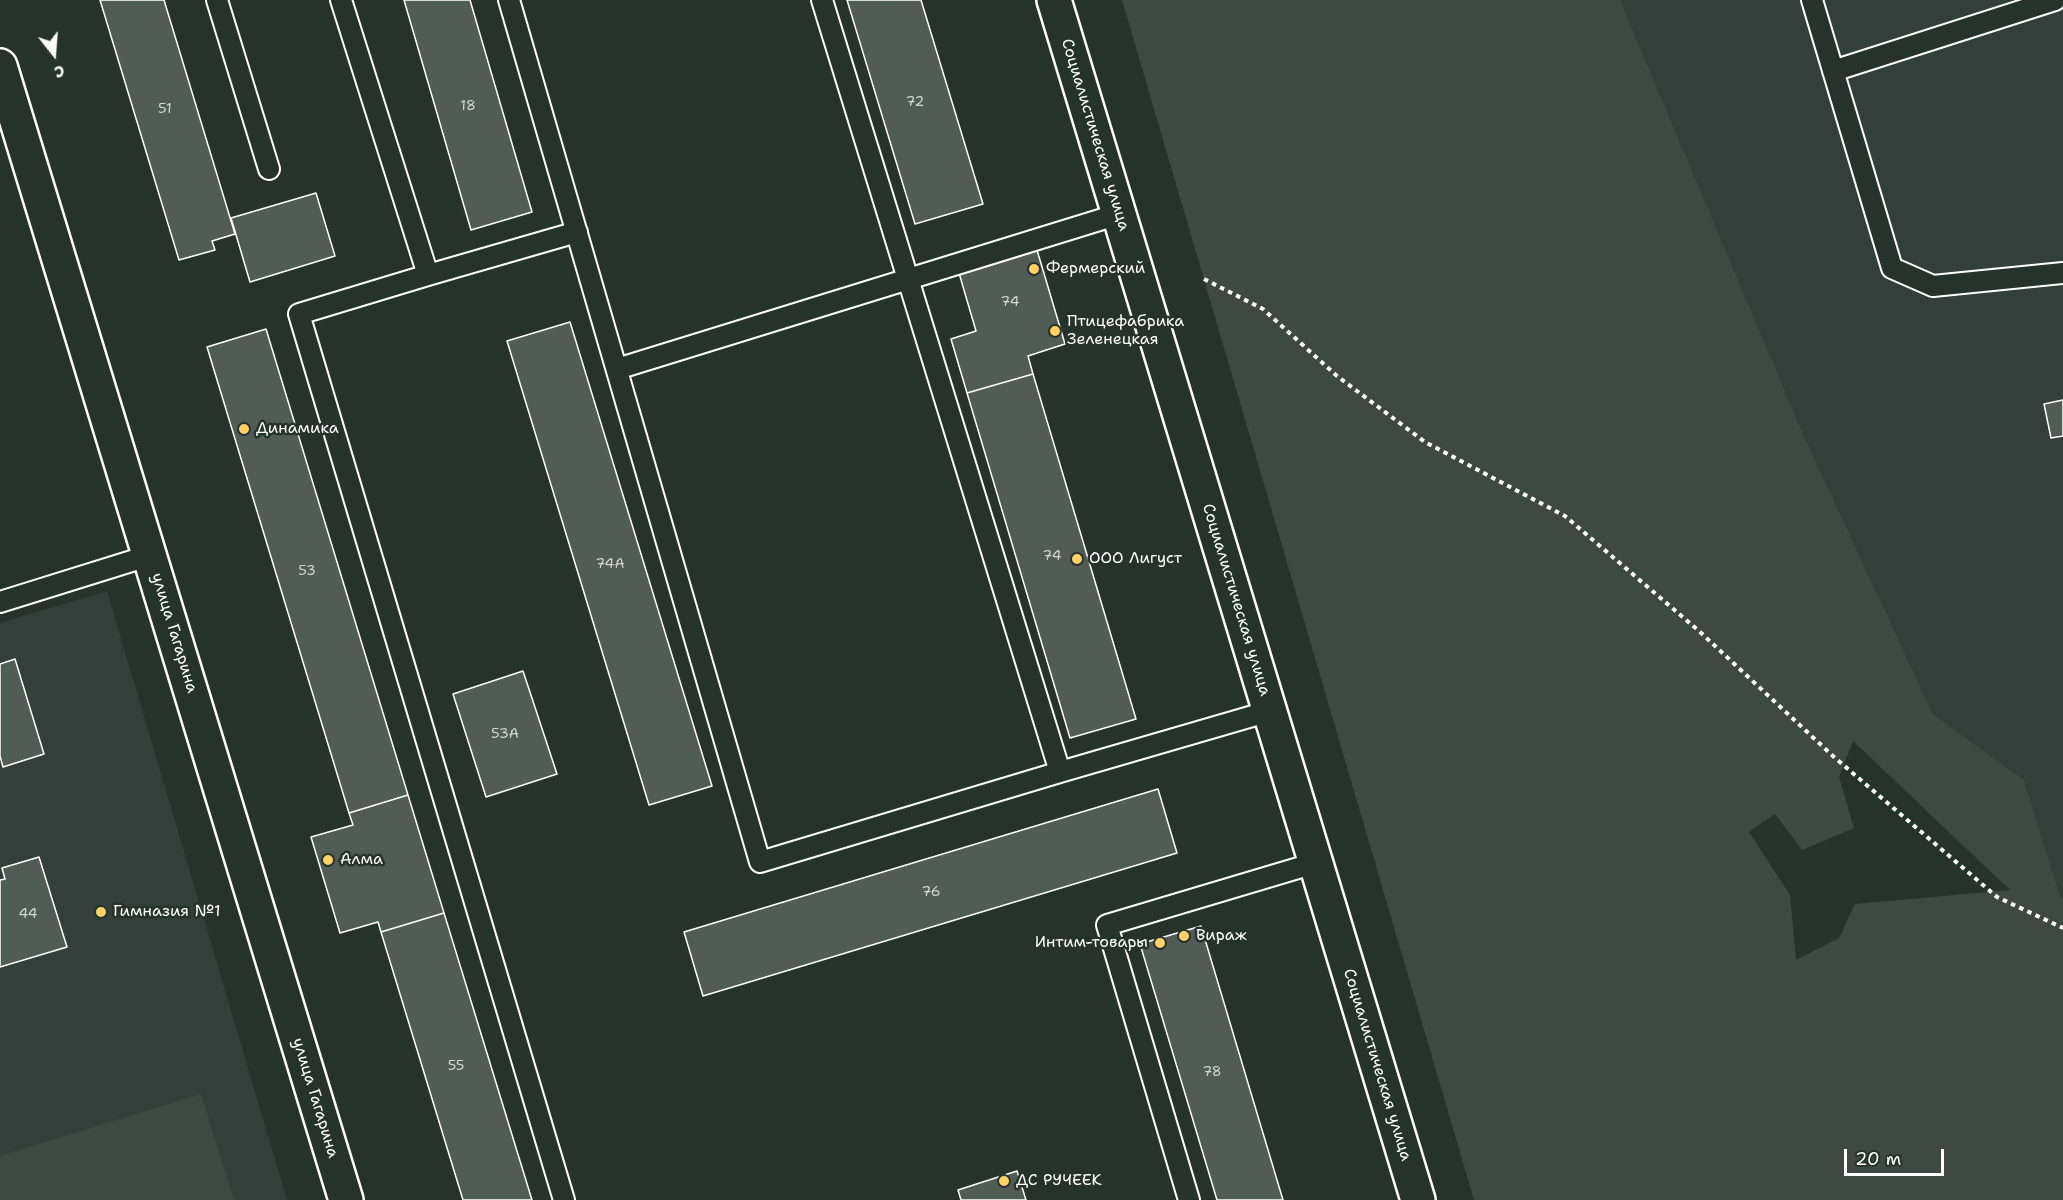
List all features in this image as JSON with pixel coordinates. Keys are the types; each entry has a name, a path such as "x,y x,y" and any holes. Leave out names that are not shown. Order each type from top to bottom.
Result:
{"main road":[{"name":"Социалистическая улица","path":"1054,0 1418,1200"},
{"name":"улица Гагарина","path":"0,66 346,1200"}],"lane":[{"path":"217,0 269,169"},
{"path":"341,0 428,275"},
{"path":"509,0 760,862 1270,711"},
{"path":"822,0 1060,772"},
{"path":"1812,0 1892,268 1933,286 2063,273"},
{"path":"1833,70 1998,9 2055,0"},
{"path":"617,369 1119,214"},
{"path":"564,1200 299,314 577,232"},
{"path":"0,602 150,555"},
{"path":"1190,1200 1107,924 1315,862"}],"path":[{"path":"1204,279 1263,309 1337,376 1425,442 1565,516 1699,631 1834,758 1997,897 2063,928"}],"shaded area":[{"path":"1122,0 1620,0 1804,436 1933,714 2024,780 2060,896 2063,898 2063,1200 1474,1200","holes":["1853,741 2010,890 1855,904 1839,938 1796,960 1790,895 1749,832 1775,814 1802,850 1854,828 1839,777"]},
{"path":"1620,0 2063,0 2063,898 2060,896 2024,780 1933,714 1804,436"},
{"name":"Гимназия №1","path":"107,591 287,1200 0,1200 0,623"},
{"path":"201,1094 234,1200 0,1200 0,1156"}],"building":[{"path":"100,0 164,0 235,234 212,241 215,250 179,260"},
{"path":"404,0 470,0 532,212 471,230"},
{"path":"847,0 921,0 983,204 915,224"},
{"path":"316,193 335,256 250,282 231,218"},
{"path":"1037,250 1065,344 1028,356 1033,374 967,393 951,339 976,331 959,273"},
{"path":"570,322 712,786 649,805 507,341"},
{"path":"266,329 408,795 349,813 207,347"},
{"path":"1033,374 1136,719 1070,738 967,393"},
{"path":"2063,400 2063,436 2051,438 2044,404"},
{"path":"15,659 44,754 3,767 0,756 0,664"},
{"path":"523,671 557,774 486,797 453,694"},
{"path":"1158,789 1177,853 703,996 684,932"},
{"path":"408,795 444,913 381,932 378,922 340,933 311,837 353,825 349,813"},
{"path":"39,857 67,947 0,967 0,880 5,879 2,868"},
{"path":"444,913 532,1200 463,1200 381,932"},
{"path":"1201,926 1283,1200 1217,1200 1140,944"},
{"name":"ДС РУЧЕЕК","path":"1017,1171 1026,1200 961,1200 958,1190"}],"place":[{"name":"Фермерский","path":"1034,269"},
{"name":"Птицефабрика Зеленецкая","path":"1055,331"},
{"name":"Динамика","path":"244,429"},
{"name":"ООО Лигуст","path":"1077,559"},
{"name":"Алма","path":"328,860"},
{"name":"Гимназия №1","path":"101,912"},
{"name":"Вираж","path":"1184,936"},
{"name":"Интим-товары","path":"1160,943"},
{"name":"ДС РУЧЕЕК","path":"1004,1181"}]}
